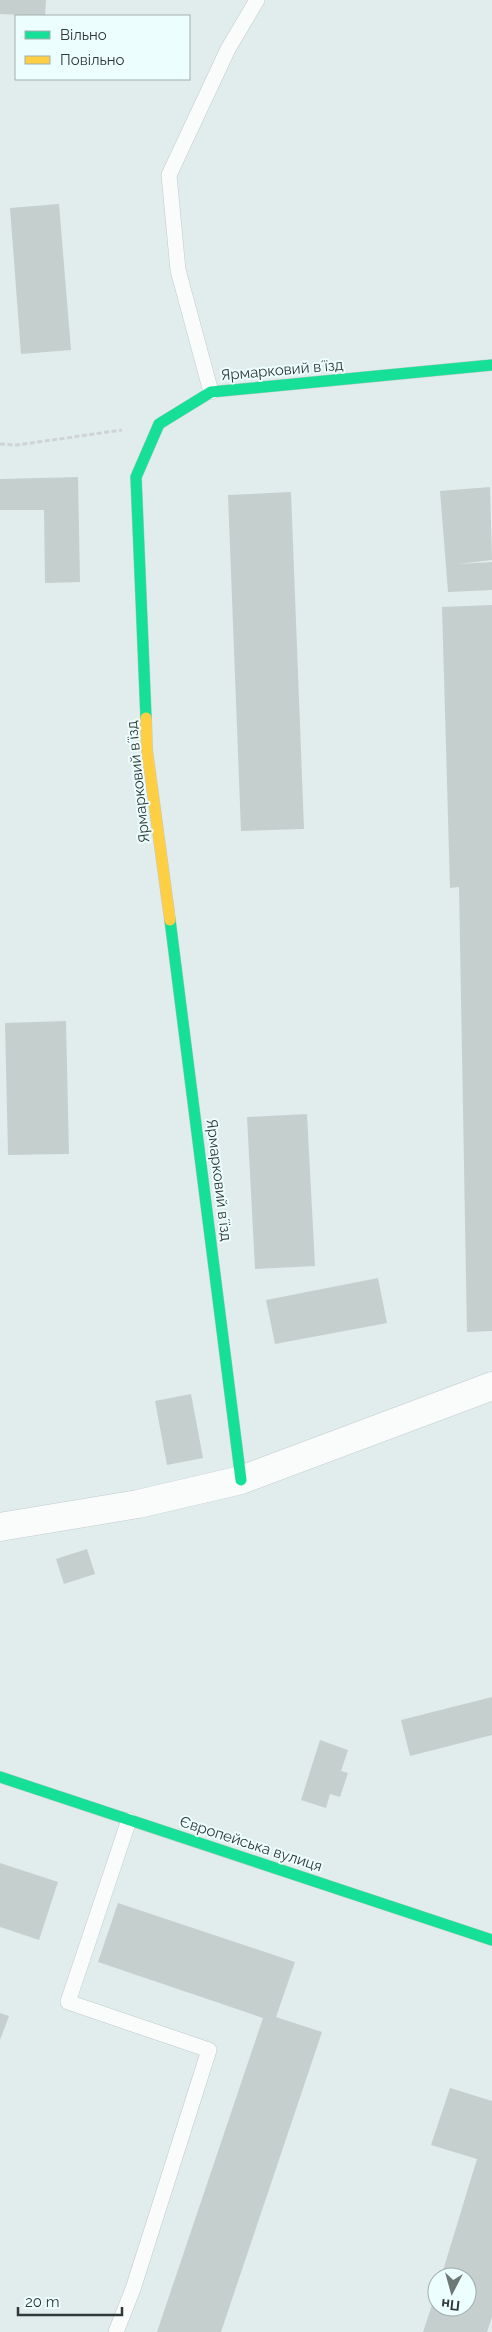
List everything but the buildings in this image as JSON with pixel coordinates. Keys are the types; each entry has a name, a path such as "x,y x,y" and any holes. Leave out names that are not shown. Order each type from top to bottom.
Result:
{"street":[{"name":"Ярмарковий вʼїзд","path":"241,1480 198,1130 147,750 136,477 159,424 211,392 492,365"},
{"path":"0,1527 138,1504 241,1480 492,1386"},
{"name":"Європейська вулиця","path":"0,1777 492,1940"}],"lane":[{"path":"211,392 178,270 168,175 228,49 257,0"},
{"path":"116,2332 136,2280 209,2050 68,2002 129,1820"}],"path":[{"path":"0,444 17,445 159,424"}],"traffic: fast":[{"path":"146,718 136,477 159,424 211,392 492,365"},
{"path":"170,920 241,1480"},
{"path":"0,1777 492,1940"}],"traffic: slow":[{"path":"146,718 147,750 170,920"}]}
